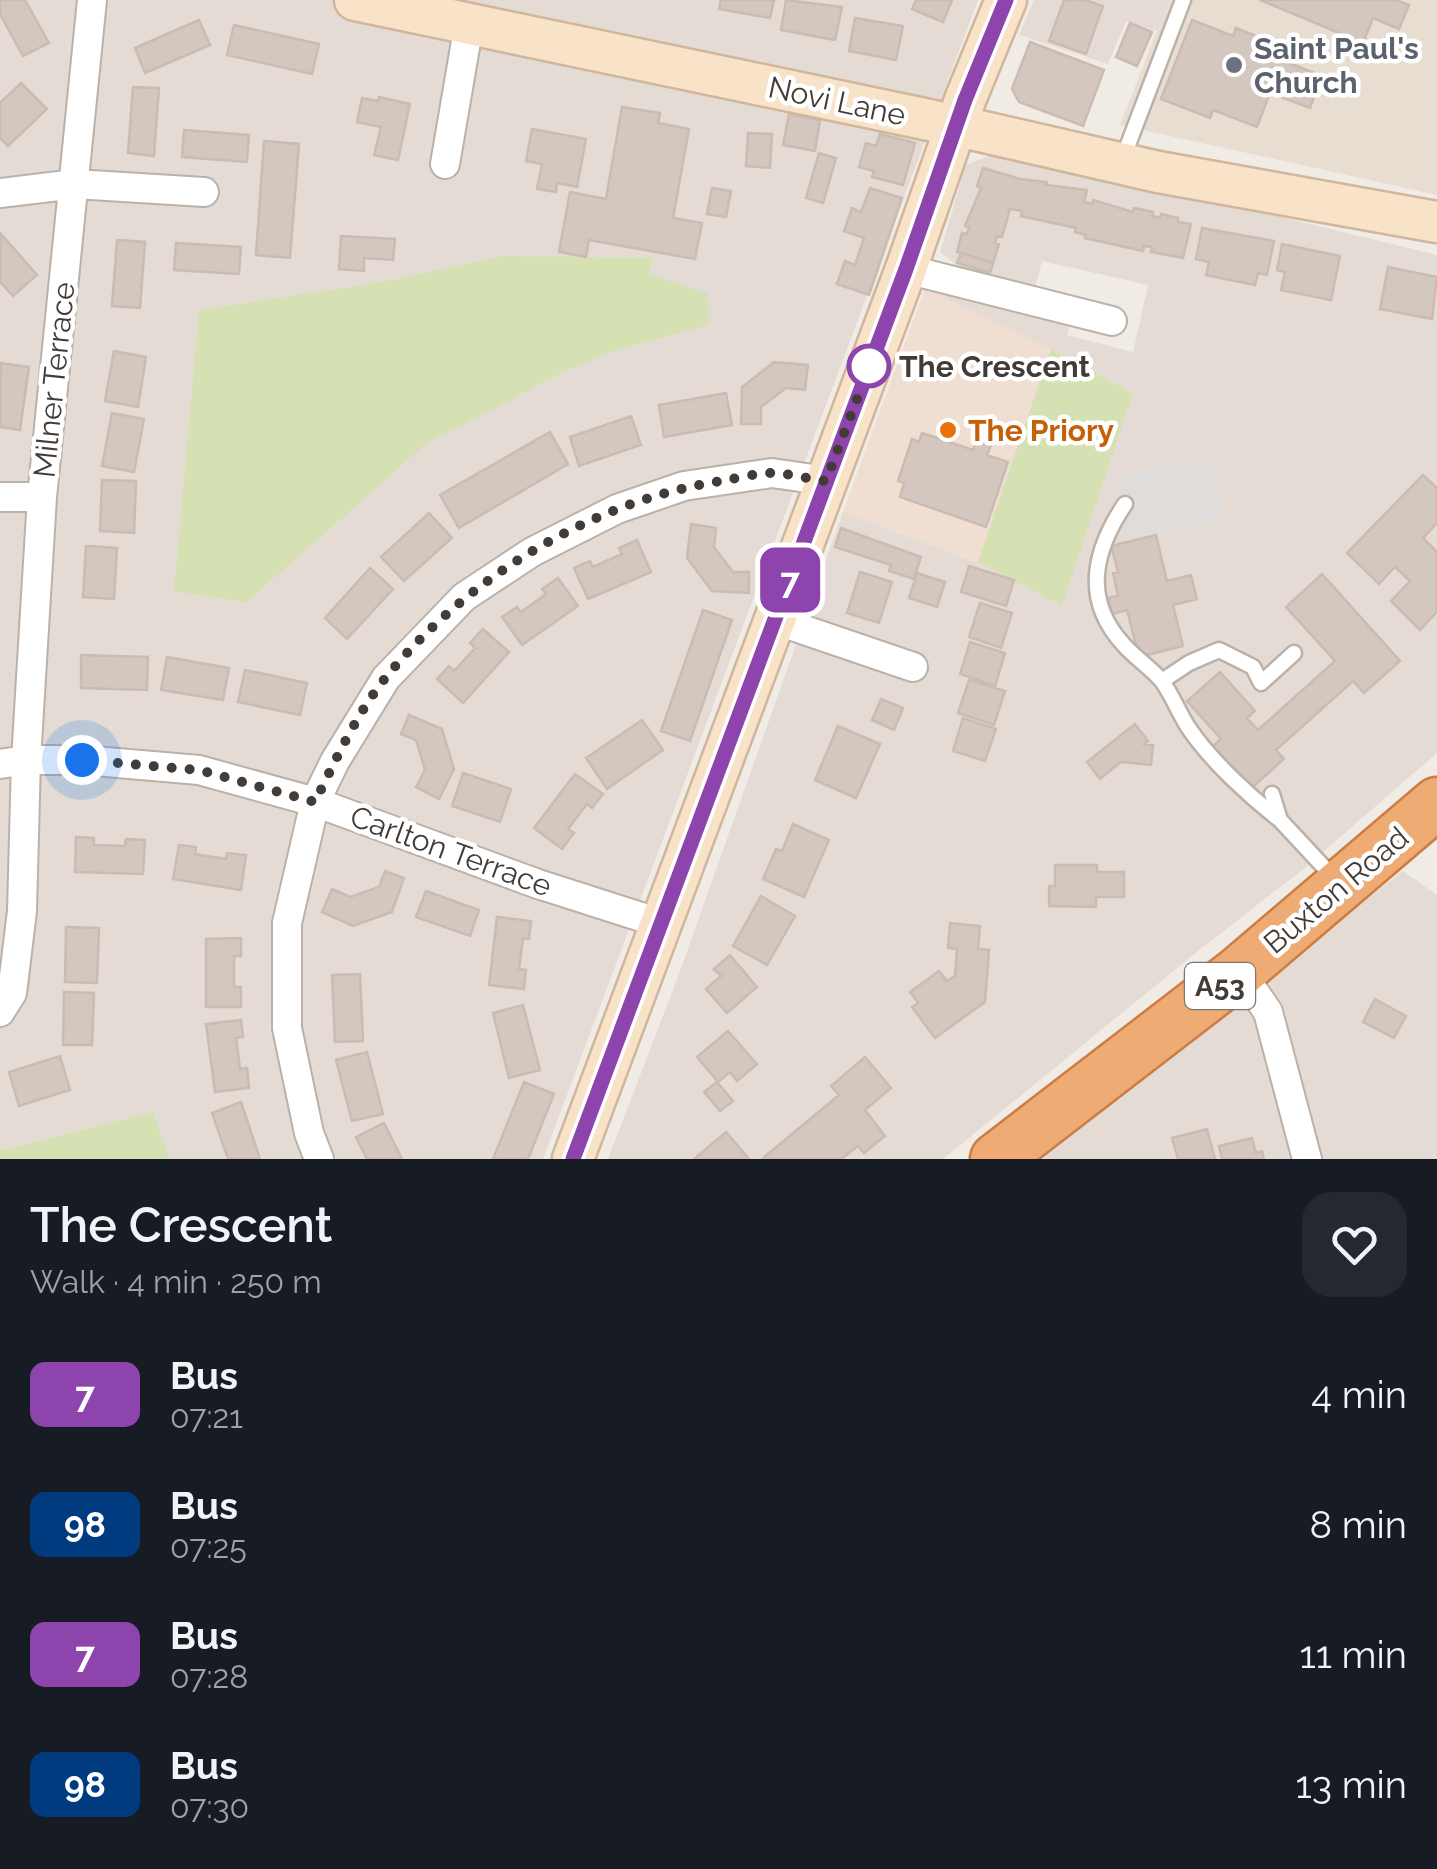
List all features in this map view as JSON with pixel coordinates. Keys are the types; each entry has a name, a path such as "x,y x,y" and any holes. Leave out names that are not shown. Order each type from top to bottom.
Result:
{"highway":[{"name":"Buxton Road","path":"996,1159 1240,971 1437,803"}],"street":[{"name":"Milner Terrace","path":"0,1012 12,993 22,912 13,762 92,0"},
{"name":"Novi Lane","path":"355,0 958,126 1121,164 1437,222"},
{"path":"573,1159 1006,0"},
{"path":"445,164 469,24"},
{"path":"0,193 75,184 204,192"},
{"path":"906,269 1112,321"},
{"path":"320,1159 310,1134 287,1028 287,922 315,802 335,761 386,678 464,597 532,552 617,509 684,486 772,473 826,481"},
{"path":"0,497 42,497"},
{"path":"775,620 913,666"},
{"name":"Carlton Terrace","path":"13,762 82,760 199,770 315,802 538,884 663,924"},
{"path":"1240,971 1268,1012 1307,1159"}],"lane":[{"path":"1121,164 1183,0"},
{"path":"1124,504 1109,527 1094,571 1100,606 1120,641 1162,681 1190,730 1254,800 1280,820 1341,885"},
{"path":"1162,681 1219,650 1253,667 1261,683 1294,653"},
{"path":"1272,794 1280,820"}],"shaded area":[{"path":"0,0 978,0 543,1159 0,1159"},
{"path":"1034,0 1169,0 1157,31 1126,21 1108,64 1019,35"},
{"path":"1169,0 1437,0 1437,195 1120,125"},
{"path":"996,153 1204,198 1437,255 1437,753 1301,871 943,1159 608,1159 679,974 843,512 977,562 925,288 1072,318 1067,335 1133,352 1148,285 1042,261 1035,288 962,269 940,252 966,165"},
{"name":"The Priory","path":"925,288 1051,349 978,562 843,512"},
{"path":"1212,455 1227,518 1130,540 1116,477"},
{"path":"1403,871 1437,895 1437,1159 1030,1159"}],"green space":[{"path":"503,256 653,258 649,274 708,294 709,325 613,351 427,443 247,602 174,591 199,310 382,282"},
{"path":"1051,349 1133,393 1062,606 978,562"},
{"path":"153,1112 170,1159 0,1159 0,1151"}],"building":[{"path":"0,0 25,0 49,43 23,56 0,14"},
{"path":"721,0 774,0 770,18 719,9"},
{"path":"786,0 842,7 835,40 781,30"},
{"path":"916,0 952,0 943,22 912,9"},
{"path":"1064,0 1085,0 1103,6 1086,54 1049,41"},
{"path":"1260,0 1396,0 1409,5 1399,29 1373,18 1363,43"},
{"path":"855,18 903,26 896,60 849,51"},
{"path":"199,20 210,45 145,73 135,48"},
{"name":"Saint Paul's Church","path":"1192,20 1233,36 1236,28 1271,42 1266,54 1322,76 1310,108 1270,93 1257,127 1213,110 1210,118 1161,99"},
{"path":"1130,23 1152,32 1137,66 1116,57"},
{"path":"234,25 319,44 312,74 227,55"},
{"path":"1030,42 1104,70 1083,126 1019,102 1012,89"},
{"path":"21,83 47,109 8,146 0,138 0,103"},
{"path":"133,87 159,88 154,156 128,153"},
{"path":"379,97 410,104 398,160 374,155 381,127 357,122 362,98 378,101"},
{"path":"622,107 660,113 658,123 689,129 673,218 702,223 695,259 589,240 586,257 559,252 570,192 606,199"},
{"path":"789,114 820,120 815,151 783,145"},
{"path":"532,129 586,139 577,187 557,183 556,192 537,189 542,164 526,161"},
{"path":"184,130 249,135 247,162 182,157"},
{"path":"748,133 772,134 770,168 746,166"},
{"path":"880,134 915,143 903,185 872,177 874,171 859,167 866,143 876,146"},
{"path":"264,141 299,144 290,258 256,255"},
{"path":"819,153 836,158 823,203 806,198"},
{"path":"983,168 1047,182 1046,185 1087,190 1084,202 1092,204 1093,200 1133,212 1134,208 1153,212 1152,216 1160,218 1161,214 1178,218 1178,222 1191,224 1183,258 1151,252 1152,247 1144,246 1143,251 1085,238 1086,235 1075,232 1076,228 1021,216 1022,211 1010,209 1002,237 997,236 995,243 999,244 993,263 957,252 962,233 967,234 969,227 965,226 981,188 977,186"},
{"path":"712,188 731,191 726,217 707,214"},
{"path":"870,188 902,198 869,295 837,284 845,261 855,265 864,238 844,231 852,208 861,212"},
{"path":"1202,228 1274,241 1267,275 1258,273 1255,285 1206,275 1209,262 1196,259"},
{"path":"1,234 37,275 13,296 0,282"},
{"path":"341,236 395,239 393,260 364,258 364,271 339,269"},
{"path":"117,240 145,242 140,308 112,306"},
{"path":"176,243 241,247 239,274 174,270"},
{"path":"1282,244 1340,256 1331,300 1281,290 1285,272 1277,270"},
{"path":"961,253 993,263 990,273 957,263"},
{"path":"1388,267 1437,277 1432,319 1380,309"},
{"path":"114,351 146,357 138,407 105,401"},
{"path":"774,362 808,365 805,390 786,388 761,407 761,424 741,424 742,387"},
{"path":"1,363 29,367 20,430 0,427"},
{"path":"726,393 732,425 664,437 659,405"},
{"path":"112,413 144,419 134,472 102,466"},
{"path":"631,416 641,445 579,466 570,437"},
{"path":"550,432 568,464 459,528 440,495"},
{"path":"922,433 973,450 976,441 991,445 987,455 1008,462 986,527 900,497 904,483 898,481 912,439 919,442"},
{"path":"1423,475 1437,488 1437,523 1423,538 1437,552 1437,612 1420,630 1391,601 1410,581 1395,567 1379,584 1347,553"},
{"path":"102,480 136,481 134,533 100,531"},
{"path":"429,513 452,538 404,581 381,557"},
{"path":"691,524 716,528 714,547 733,572 749,572 749,593 712,591 687,558"},
{"path":"841,528 921,557 914,579 889,571 891,565 835,547"},
{"path":"1156,535 1167,581 1191,575 1197,599 1173,605 1183,646 1139,657 1127,610 1112,614 1108,598 1118,596 1113,573 1118,572 1111,546"},
{"path":"637,540 651,572 588,599 574,568 590,561 593,567 622,554 619,548"},
{"path":"86,546 117,548 114,599 83,597"},
{"path":"969,566 1014,580 1006,606 961,592"},
{"path":"370,568 393,589 347,639 325,618"},
{"path":"860,572 892,582 879,623 847,613"},
{"path":"917,573 945,582 937,607 909,598"},
{"path":"1322,574 1400,661 1364,693 1353,681 1276,750 1284,759 1247,792 1209,750 1221,739 1187,701 1220,672 1255,711 1247,718 1258,730 1335,661 1286,607"},
{"path":"558,578 578,606 522,645 502,617 517,607 521,612 546,594 542,589"},
{"path":"980,603 1012,613 1001,648 969,637"},
{"path":"703,610 732,620 690,741 661,731"},
{"path":"483,629 509,652 463,703 437,679 449,666 454,671 475,648 470,643"},
{"path":"970,642 1005,653 995,686 960,674"},
{"path":"81,655 148,657 147,690 81,688"},
{"path":"167,657 229,668 223,700 161,690"},
{"path":"245,670 307,683 300,715 238,702"},
{"path":"969,680 1005,691 994,725 958,713"},
{"path":"881,699 903,708 894,730 872,720"},
{"path":"409,715 442,729 454,769 439,799 416,787 425,770 416,740 401,734"},
{"path":"963,718 996,729 985,761 953,751"},
{"path":"642,720 663,750 607,789 586,758"},
{"path":"1135,724 1148,741 1144,744 1153,745 1151,765 1121,762 1100,779 1087,762"},
{"path":"838,726 880,744 856,798 815,780"},
{"path":"463,773 511,789 500,822 452,806"},
{"path":"575,774 603,794 592,808 587,804 568,829 574,833 562,849 534,828"},
{"path":"793,824 829,840 804,897 763,879 776,849 782,851"},
{"path":"76,837 94,838 94,845 125,846 126,839 145,840 143,874 75,872"},
{"path":"179,845 196,847 195,854 226,859 227,853 246,855 241,890 173,879"},
{"path":"1055,865 1097,865 1097,872 1124,872 1124,897 1096,897 1096,907 1049,906 1049,886 1055,886"},
{"path":"385,871 404,878 392,912 353,926 322,912 332,889 350,897 379,887"},
{"path":"426,891 479,910 470,936 416,917"},
{"path":"761,896 795,916 767,965 733,946"},
{"path":"497,917 531,921 529,939 523,938 519,969 526,970 524,989 489,985"},
{"path":"950,923 980,926 978,949 989,950 985,1002 935,1038 912,1007 918,1003 910,992 939,971 947,981 955,976 957,949 948,948"},
{"path":"66,927 99,928 97,983 65,982"},
{"path":"241,938 241,956 234,956 234,987 241,987 241,1007 206,1007 206,939"},
{"path":"730,955 757,987 727,1013 706,989 721,976 714,969"},
{"path":"360,974 363,1041 335,1042 332,975"},
{"path":"64,992 94,993 92,1045 63,1045"},
{"path":"1375,999 1406,1016 1394,1038 1363,1022"},
{"path":"523,1005 540,1070 509,1078 493,1013"},
{"path":"241,1020 243,1037 236,1038 240,1069 247,1068 249,1088 215,1092 206,1024"},
{"path":"728,1031 757,1064 737,1081 730,1072 718,1082 697,1057"},
{"path":"367,1052 383,1114 352,1121 336,1060"},
{"path":"60,1056 70,1090 19,1106 9,1072"},
{"path":"865,1057 891,1088 865,1110 885,1136 864,1153 858,1146 841,1159 762,1159 839,1095 831,1086"},
{"path":"524,1082 554,1094 528,1159 493,1159"},
{"path":"717,1082 733,1101 720,1111 704,1092"},
{"path":"241,1102 260,1159 228,1159 212,1113"},
{"path":"384,1123 402,1159 367,1159 356,1137"},
{"path":"1207,1129 1215,1159 1178,1159 1172,1138"},
{"path":"726,1132 749,1159 694,1159"},
{"path":"1252,1138 1256,1153 1262,1151 1264,1159 1222,1159 1219,1146"}],"bus line":[{"name":"7","path":"573,1159 906,269 965,100 1006,0"}],"place":[{"name":"Saint Paul's Church","path":"1234,65"},
{"name":"The Crescent","path":"869,366"},
{"name":"The Priory","path":"948,430"}],"route":[{"path":"82,760 199,770 315,802 335,761 386,678 464,597 532,552 617,509 684,486 772,473 826,481 874,354 869,366"}]}
